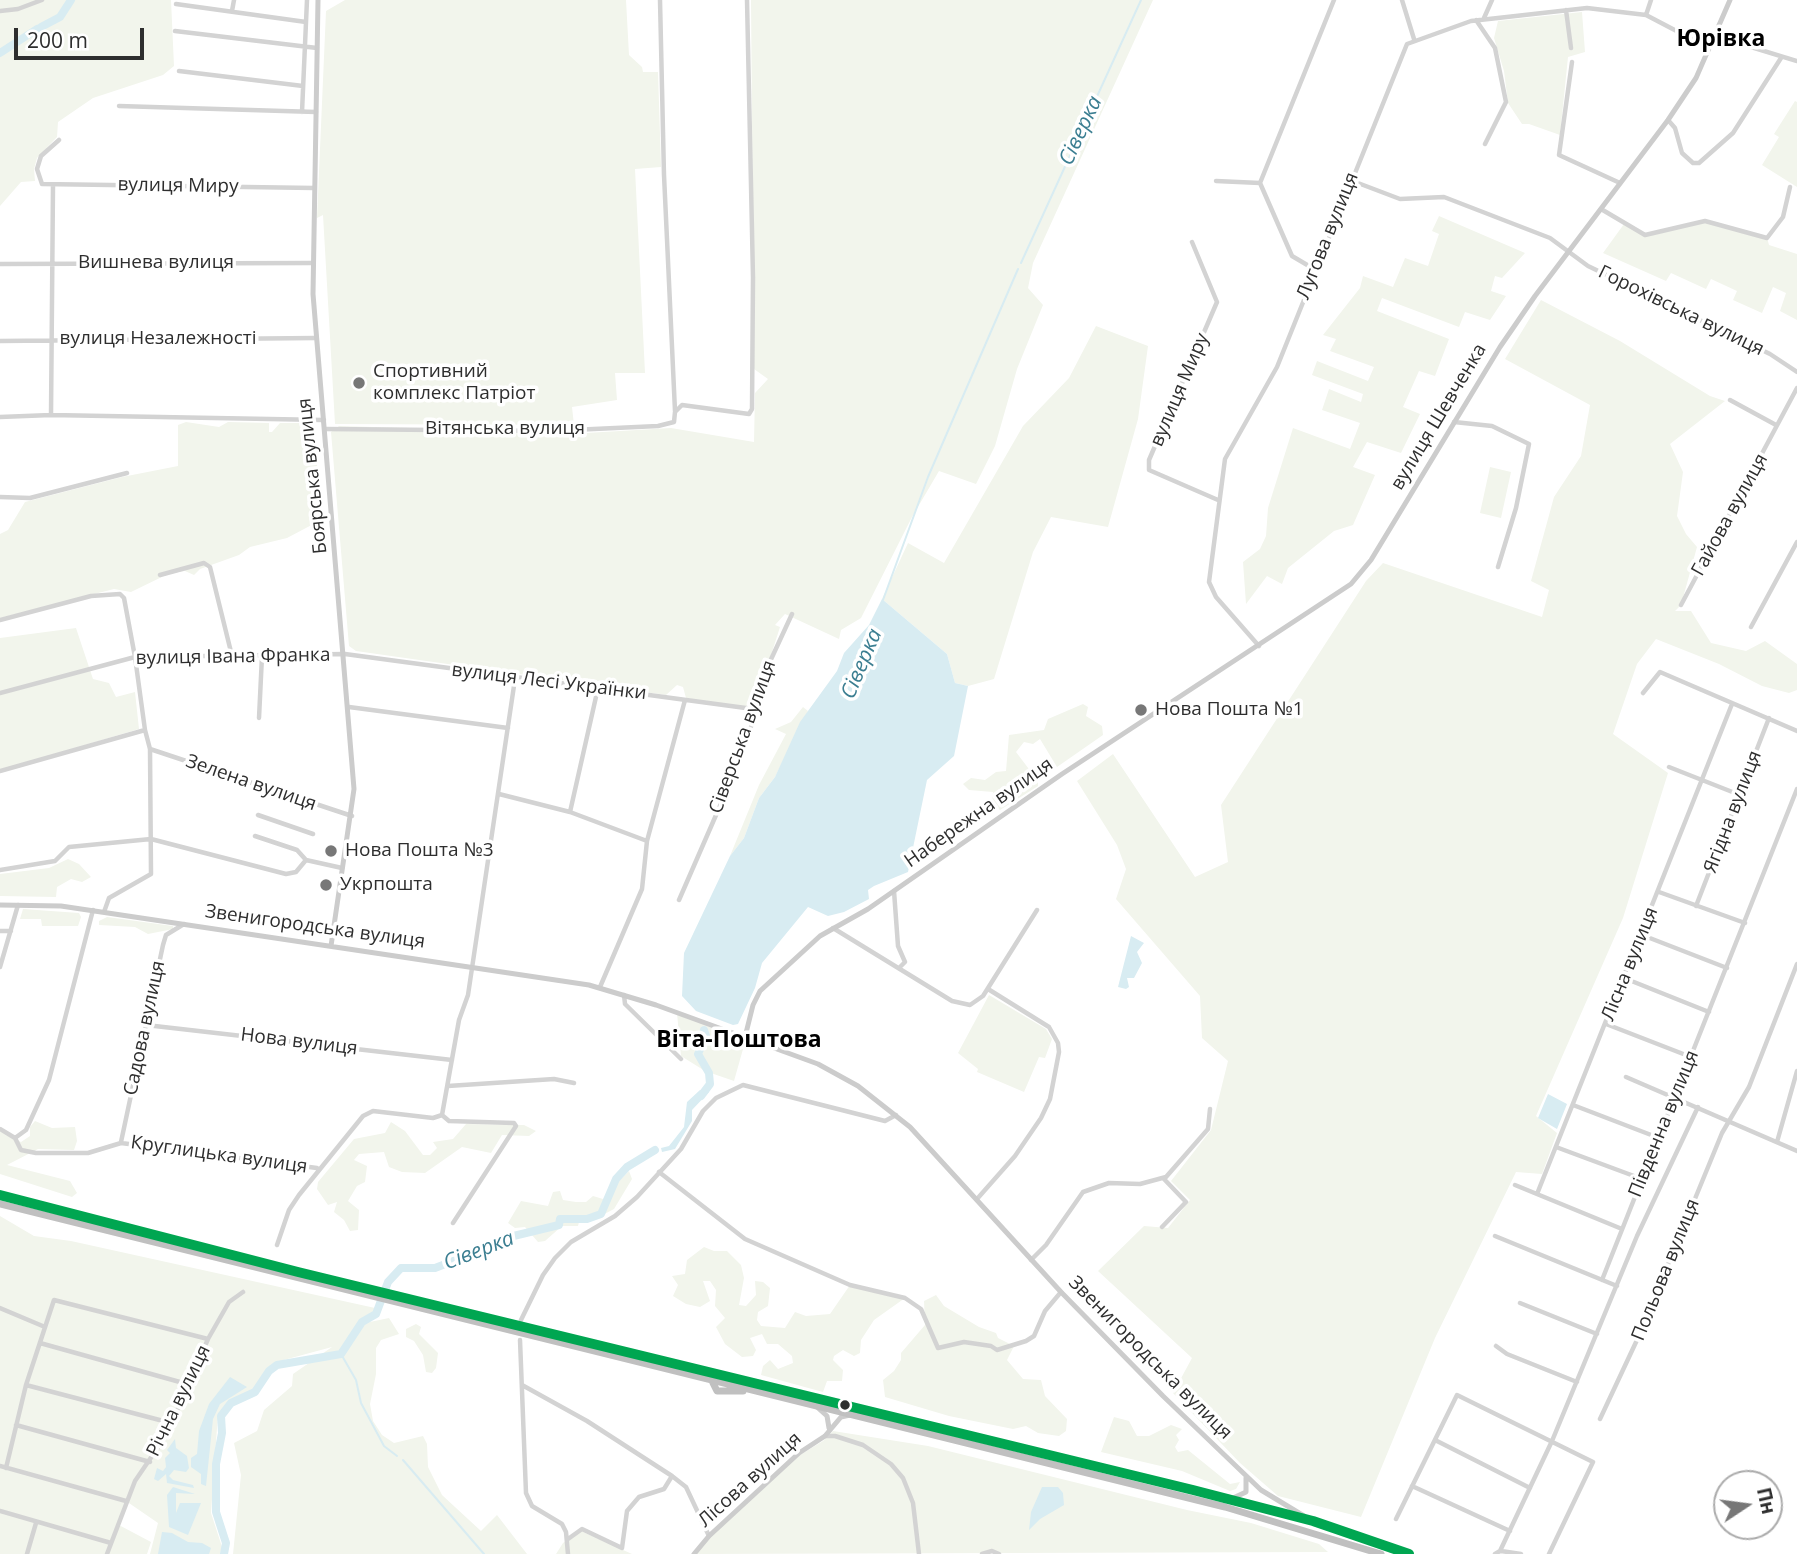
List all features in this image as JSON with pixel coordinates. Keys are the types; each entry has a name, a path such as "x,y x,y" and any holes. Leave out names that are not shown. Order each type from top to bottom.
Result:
{"highway":[{"path":"0,1195 364,1292"},
{"path":"0,1204 364,1292 516,1325 529,1331 712,1381 717,1391 754,1390 1237,1510 1381,1554"},
{"path":"529,1331 750,1380 1229,1499 1313,1521 1409,1554"},
{"path":"712,1381 721,1375 750,1380"}],"street":[{"path":"0,11 18,9 42,0"},
{"path":"200,7 201,0"},
{"path":"232,11 234,0"},
{"path":"302,112 307,0"},
{"name":"Боярська вулиця","path":"318,0 312,264 354,789 331,946"},
{"path":"660,0 664,176 675,412"},
{"name":"Вітянська вулиця","path":"325,429 562,431 671,424 681,405 744,415 752,410 747,0"},
{"path":"1314,269 1292,256 1260,183 1334,0"},
{"path":"1402,0 1414,39 1483,18 1587,8 1646,15 1709,48"},
{"path":"1483,18 1492,0"},
{"path":"1646,15 1651,0"},
{"name":"вулиця Шевченка","path":"1083,760 1351,584 1371,560 1500,347 1568,250 1668,120 1696,78 1730,0"},
{"path":"176,4 306,22"},
{"path":"1566,10 1571,48"},
{"path":"1476,20 1495,48 1506,102 1485,144"},
{"path":"175,31 317,47"},
{"path":"1715,36 1797,61"},
{"name":"Лугова вулиця","path":"1259,646 1216,597 1209,582 1218,500 1227,452 1277,367 1350,180 1407,44 1414,39"},
{"path":"1668,120 1675,128 1682,153 1693,163 1699,163 1732,133 1781,58"},
{"path":"1573,62 1559,156 1620,183"},
{"path":"178,71 303,86"},
{"path":"119,106 316,112"},
{"name":"вулиця Миру","path":"59,139 41,156 37,169 42,184 314,188"},
{"name":"Горохівська вулиця","path":"1350,180 1400,199 1444,197 1550,238 1588,266 1759,348 1797,372"},
{"path":"1216,181 1260,183"},
{"path":"51,415 53,184"},
{"path":"1601,209 1645,235 1705,221 1767,238 1783,217 1790,187"},
{"name":"вулиця Миру","path":"1192,242 1217,302 1149,460 1149,470 1218,500"},
{"name":"Вишнева вулиця","path":"0,264 312,264"},
{"name":"вулиця Незалежності","path":"0,341 316,338"},
{"name":"Гайова вулиця","path":"1681,605 1797,388"},
{"path":"1730,400 1776,425"},
{"path":"0,417 51,415 324,421"},
{"path":"1454,422 1492,426 1529,444 1516,508 1498,566"},
{"path":"0,498 30,498 127,473"},
{"path":"1751,627 1797,542"},
{"path":"160,575 204,563 210,567 232,656"},
{"path":"0,620 113,592 124,598 150,749 151,874 109,898 104,912"},
{"name":"Сіверська вулиця","path":"679,900 730,783 776,646 792,614"},
{"name":"вулиця Івана Франка","path":"0,693 135,657 345,654"},
{"name":"вулиця Лесі Українки","path":"345,654 753,709"},
{"path":"259,718 262,656"},
{"path":"1643,693 1660,672 1797,731"},
{"path":"442,1115 468,995 515,679"},
{"path":"570,812 598,688"},
{"path":"600,987 642,889 647,841 685,700"},
{"name":"Лісна вулиця","path":"1537,1194 1732,704"},
{"path":"349,707 508,728"},
{"name":"Ягідна вулиця","path":"1696,906 1769,718"},
{"path":"0,772 145,730"},
{"name":"Зелена вулиця","path":"150,749 352,816"},
{"name":"Набережна вулиця","path":"745,1037 753,1005 766,984 815,939 894,891 1083,760"},
{"path":"1669,767 1740,795"},
{"name":"Південна вулиця","path":"1602,1280 1797,789"},
{"path":"499,794 570,812 647,841"},
{"path":"258,815 313,834"},
{"path":"255,836 296,850 306,860 343,868"},
{"path":"0,870 55,861 69,847 151,839 286,874 296,872 306,860"},
{"name":"Набережна вулиця","path":"894,891 898,946 905,962 900,967"},
{"path":"1658,892 1745,923"},
{"name":"Звенигородська вулиця","path":"0,905 93,910 471,965 600,987 831,1070 896,1115 1061,1292 1246,1478 1274,1501 1313,1521"},
{"path":"0,967 18,905"},
{"path":"15,1138 26,1130 49,1080 93,910"},
{"path":"833,928 960,1004 977,1002 988,989 1037,910"},
{"name":"Садова вулиця","path":"121,1143 166,935 185,924"},
{"path":"0,931 11,931"},
{"path":"1642,935 1727,968"},
{"name":"Польова вулиця","path":"1600,1419 1637,1340 1723,1133 1749,1087 1797,964"},
{"path":"1624,978 1709,1012"},
{"path":"977,1199 1015,1156 1041,1118 1050,1100 1059,1052 1058,1043 1049,1027 988,989"},
{"path":"623,994 625,1004 681,1059"},
{"path":"1606,1024 1691,1057"},
{"name":"Нова вулиця","path":"146,1025 452,1060"},
{"path":"1777,1142 1797,1071"},
{"path":"1626,1077 1797,1151"},
{"path":"448,1086 554,1079 574,1083"},
{"path":"516,1325 555,1258 571,1242 631,1202 684,1146 709,1103 743,1085 885,1121 896,1115"},
{"path":"1573,1105 1659,1138"},
{"name":"Південна вулиця","path":"1498,1553 1552,1441 1617,1286 1698,1107"},
{"path":"1031,1260 1046,1245 1077,1198 1088,1189 1109,1184 1140,1184 1164,1178 1208,1129 1210,1109"},
{"path":"277,1245 289,1210 317,1168 368,1112 433,1118 442,1115"},
{"path":"442,1115 449,1121 514,1123 516,1126 453,1223"},
{"path":"0,1129 15,1138 21,1150 36,1153 88,1153 121,1143"},
{"name":"Круглицька вулиця","path":"121,1143 317,1168"},
{"path":"1556,1147 1642,1179"},
{"path":"659,1172 746,1239 850,1285 905,1298 921,1309 938,1348 964,1342 991,1346 997,1350 1026,1341 1034,1336 1045,1311 1061,1292"},
{"path":"1162,1227 1186,1202 1164,1178"},
{"path":"1515,1185 1622,1229"},
{"path":"1495,1236 1617,1286"},
{"name":"Річна вулиця","path":"107,1554 126,1501 171,1423 208,1339 229,1302 243,1292"},
{"path":"126,1501 3,1467 54,1300 208,1339"},
{"path":"1520,1303 1597,1334"},
{"path":"0,1308 45,1326"},
{"path":"520,1340 526,1493 532,1506 562,1524 568,1554"},
{"path":"40,1343 187,1384"},
{"path":"1496,1346 1507,1354 1577,1382"},
{"path":"26,1385 171,1423"},
{"path":"522,1385 587,1421 673,1476 686,1487 709,1536"},
{"path":"1396,1519 1457,1395 1593,1462 1549,1554"},
{"path":"811,1404 827,1416 827,1433 863,1445 891,1464 904,1478 913,1503 919,1554"},
{"name":"Лісова вулиця","path":"694,1554 709,1536 799,1452 827,1433 841,1417 850,1415"},
{"path":"16,1425 150,1462"},
{"path":"1435,1440 1530,1488"},
{"path":"567,1540 582,1529 622,1548 627,1511 639,1497 664,1489 673,1476"},
{"path":"1229,1499 1246,1492 1246,1478"},
{"path":"1412,1486 1510,1531"},
{"path":"0,1511 111,1543"},
{"path":"27,1554 37,1523"},
{"path":"982,1554 992,1550 999,1554"},
{"path":"1498,1553 1521,1554"}],"shaded area":[{"path":"0,0 171,0 174,66 163,75 93,98 58,122 57,137 37,158 35,181 21,182 0,206"},
{"path":"345,0 626,0 629,55 642,67 643,72 658,72 661,167 635,169 645,373 615,373 617,400 572,407 574,425 335,424 323,215 317,218 326,11"},
{"path":"751,0 1153,0 1033,263 1028,288 1043,305 1017,369 995,446 976,484 939,471 912,517 861,618 841,630 839,639 785,614 775,625 780,627 756,702 747,708 686,698 683,687 677,685 666,695 356,651 349,646 331,432 339,426 586,433 671,428 754,442 755,393 768,379 754,369"},
{"path":"1582,12 1585,52 1568,57 1560,135 1522,124 1508,103 1504,71 1494,38 1498,21"},
{"path":"1795,101 1797,187 1762,165 1779,137 1774,134"},
{"path":"1439,216 1525,253 1502,278 1495,276 1491,291 1506,296 1490,320 1465,312 1459,327 1382,298 1377,311 1449,339 1435,376 1419,371 1403,407 1420,414 1401,453 1367,442 1353,467 1375,475 1353,525 1334,531 1288,568 1282,584 1267,576 1246,604 1243,562 1260,549 1266,536 1268,508 1293,428 1350,449 1360,423 1322,410 1329,389 1361,402 1363,394 1312,375 1317,361 1368,381 1374,367 1330,351 1336,339 1323,335 1360,288 1363,276 1393,287 1405,258 1428,266 1439,234 1432,231"},
{"path":"1705,221 1767,238 1769,245 1797,254 1797,320 1780,311 1786,293 1773,287 1762,313 1733,300 1737,291 1711,279 1706,289 1671,273 1666,281 1603,253 1624,224 1645,235"},
{"path":"1541,300 1620,341 1710,396 1725,401 1670,444 1683,472 1677,516 1686,534 1697,547 1681,605 1675,611 1691,611 1711,643 1746,651 1765,641 1797,664 1797,690 1789,693 1762,686 1719,664 1656,639 1637,664 1613,734 1668,773 1623,918 1536,1116 1557,1133 1542,1174 1516,1172 1435,1338 1361,1517 1278,1496 1240,1463 1173,1393 1192,1358 1098,1271 1144,1226 1168,1228 1190,1200 1171,1181 1211,1130 1228,1061 1202,1038 1200,996 1116,899 1126,869 1117,845 1077,781 1113,754 1195,877 1228,862 1221,805 1366,581 1383,563 1542,617 1549,590 1531,581 1554,497 1581,456 1590,405 1505,359"},
{"path":"1096,326 1148,346 1138,419 1108,527 1051,517 1033,552 994,679 968,686 955,683 947,654 882,599 908,543 944,563 1023,426 1069,378"},
{"path":"186,422 219,427 228,422 269,423 269,432 280,423 303,423 313,428 323,519 287,538 250,547 239,555 200,569 194,575 185,571 170,573 131,592 114,589 0,618 0,534 8,530 25,502 122,477 178,466 178,425"},
{"path":"1490,467 1511,472 1501,518 1480,513"},
{"path":"76,628 93,679 109,683 116,697 135,692 139,729 0,770 0,638"},
{"path":"1083,704 1088,707 1086,716 1102,726 1103,735 1057,767 1040,739 1033,744 1024,742 1016,752 1038,781 1038,786 1000,810 992,804 993,792 969,790 963,784 971,778 985,780 996,772 1006,771 1009,735 1044,730 1048,719"},
{"path":"803,707 808,711 775,777 759,798 744,838 730,856 759,785 786,734 775,729 791,722"},
{"path":"68,859 79,864 91,877 82,882 71,879 57,887 56,897 0,896 0,874 49,868"},
{"path":"23,909 79,913 81,917 78,926 42,926 41,919 20,919"},
{"path":"107,917 173,926 173,929 148,934 135,927 99,925 99,921"},
{"path":"989,995 1046,1029 1052,1039 1045,1058 1039,1057 1024,1092 977,1072 978,1069 958,1053"},
{"path":"677,1013 745,1042 734,1081 705,1071 681,1056"},
{"path":"35,1121 52,1128 75,1127 77,1141 74,1150 38,1149 7,1165 70,1181 77,1193 72,1197 0,1174 0,1131 21,1142 30,1136 30,1127"},
{"path":"391,1122 405,1131 423,1155 430,1155 437,1148 433,1142 453,1139 466,1124 524,1125 536,1131 529,1136 502,1135 491,1153 462,1147 425,1173 402,1172 389,1167 384,1152 359,1154 354,1160 367,1166 365,1182 357,1186 348,1201 359,1210 358,1230 350,1231 344,1220 334,1212 337,1202 328,1205 317,1189 318,1182 354,1139 385,1133"},
{"path":"629,1171 632,1179 614,1209 591,1221 579,1222 578,1226 562,1226 545,1241 538,1242 525,1227 515,1228 508,1223 521,1201 548,1206 553,1192 560,1191 563,1200 576,1202 586,1202 593,1196 603,1199 612,1195 618,1182"},
{"path":"0,1216 34,1236 71,1241 375,1308 376,1314 365,1323 389,1318 399,1334 381,1340 376,1348 376,1374 370,1404 373,1421 382,1435 394,1443 423,1436 427,1444 428,1467 442,1495 481,1531 497,1515 527,1554 233,1554 241,1475 234,1443 257,1431 264,1410 292,1386 293,1374 332,1347 280,1361 268,1368 253,1389 229,1401 218,1414 211,1513 222,1547 220,1554 150,1554 158,1523 126,1501 117,1524 151,1542 147,1554 0,1554"},
{"path":"704,1247 714,1251 727,1251 741,1265 744,1278 739,1305 746,1306 756,1295 755,1281 763,1282 770,1288 768,1306 758,1312 757,1320 761,1326 785,1328 795,1312 806,1316 830,1314 850,1285 905,1298 874,1320 861,1340 860,1353 854,1356 843,1350 834,1356 833,1360 843,1370 842,1381 827,1381 823,1392 761,1375 763,1366 770,1360 778,1369 793,1363 792,1356 778,1344 767,1344 762,1334 750,1338 756,1350 753,1356 742,1357 725,1344 716,1327 725,1318 715,1306 716,1290 710,1281 703,1281 710,1301 700,1307 686,1304 673,1296 678,1285 672,1276 685,1274 687,1260"},
{"path":"936,1295 944,1306 979,1327 996,1333 998,1338 1014,1346 1007,1360 1023,1379 1041,1380 1045,1396 1067,1419 1066,1431 1059,1436 1038,1433 1026,1426 1013,1429 949,1416 885,1397 883,1380 894,1371 901,1360 901,1353 925,1325 924,1301"},
{"path":"416,1324 421,1327 419,1334 438,1353 436,1368 432,1373 426,1372 423,1355 414,1341 406,1337 406,1329"},
{"path":"1114,1417 1129,1421 1137,1436 1149,1436 1171,1425 1182,1429 1176,1435 1179,1440 1175,1447 1178,1452 1188,1450 1230,1484 1240,1482 1236,1489 1230,1491 1182,1471 1101,1452"},
{"path":"833,1431 928,1446 1187,1510 1251,1523 1319,1544 1328,1552 692,1554 800,1455 823,1441"},
{"path":"581,1531 632,1554 556,1554 563,1543"}],"water":[{"path":"882,599 947,654 955,683 968,686 954,756 927,780 908,872 874,886 868,890 869,899 844,912 828,916 808,907 762,963 755,988 738,1024 733,1025 696,1011 682,996 684,953 730,856 744,838 759,798 775,777 800,722 837,671 844,653 869,625"},
{"path":"1131,936 1144,943 1137,952 1142,963 1134,978 1127,978 1129,987 1126,989 1118,987"},
{"path":"700,1090 709,1092 692,1110 692,1121 675,1149 662,1152 661,1148 669,1146 684,1127 687,1102"},
{"path":"1548,1094 1567,1104 1557,1129 1538,1118"},
{"path":"230,1377 247,1387 220,1404 213,1419 206,1486 201,1484 201,1474 191,1467 191,1458 197,1454 199,1431 209,1404"},
{"path":"175,1439 176,1448 187,1456 189,1468 186,1472 174,1470 169,1476 173,1480 193,1485 194,1488 167,1483 166,1474 158,1481 154,1479 157,1468 163,1471 166,1467 165,1458 170,1453 167,1450"},
{"path":"173,1487 195,1494 176,1493 176,1513 180,1503 201,1503 188,1535 169,1527 167,1495"},
{"path":"1042,1487 1058,1487 1063,1493 1064,1505 1040,1519 1029,1530 1031,1512"},
{"path":"162,1532 172,1533 188,1542 202,1543 211,1548 209,1554 158,1554"}],"waterway":[{"path":"41,27 60,17 71,0"},
{"name":"Сіверка","path":"1021,263 1141,0"},
{"path":"0,53 37,29"},
{"name":"Сіверка","path":"883,600 928,477 1018,269"},
{"name":"Сіверка","path":"701,1096 710,1084 709,1073 698,1054 706,1036 704,1030"},
{"name":"Сіверка","path":"224,1554 226,1543 216,1512 216,1464 222,1433 221,1416 231,1403 255,1392 269,1371 277,1365 341,1354 362,1322 376,1314 388,1282 401,1268 435,1268 479,1251 497,1240 559,1225 560,1219 587,1219 601,1214 616,1179 627,1167 655,1150"},
{"path":"341,1354 356,1380 361,1403 384,1446 397,1456"},
{"path":"403,1460 484,1554"}],"transit line":[{"path":"0,1195 298,1272 1193,1490 1313,1521 1409,1554"}],"place":[{"name":"Спортивний комплекс Патріот","path":"359,383"},
{"name":"Нова Пошта №1","path":"1141,710"},
{"name":"Нова Пошта №3","path":"331,851"},
{"name":"Укрпошта","path":"326,885"}],"district":[{"name":"Юрівка","path":"1721,39"},
{"name":"Віта-Поштова","path":"739,1040"}]}
